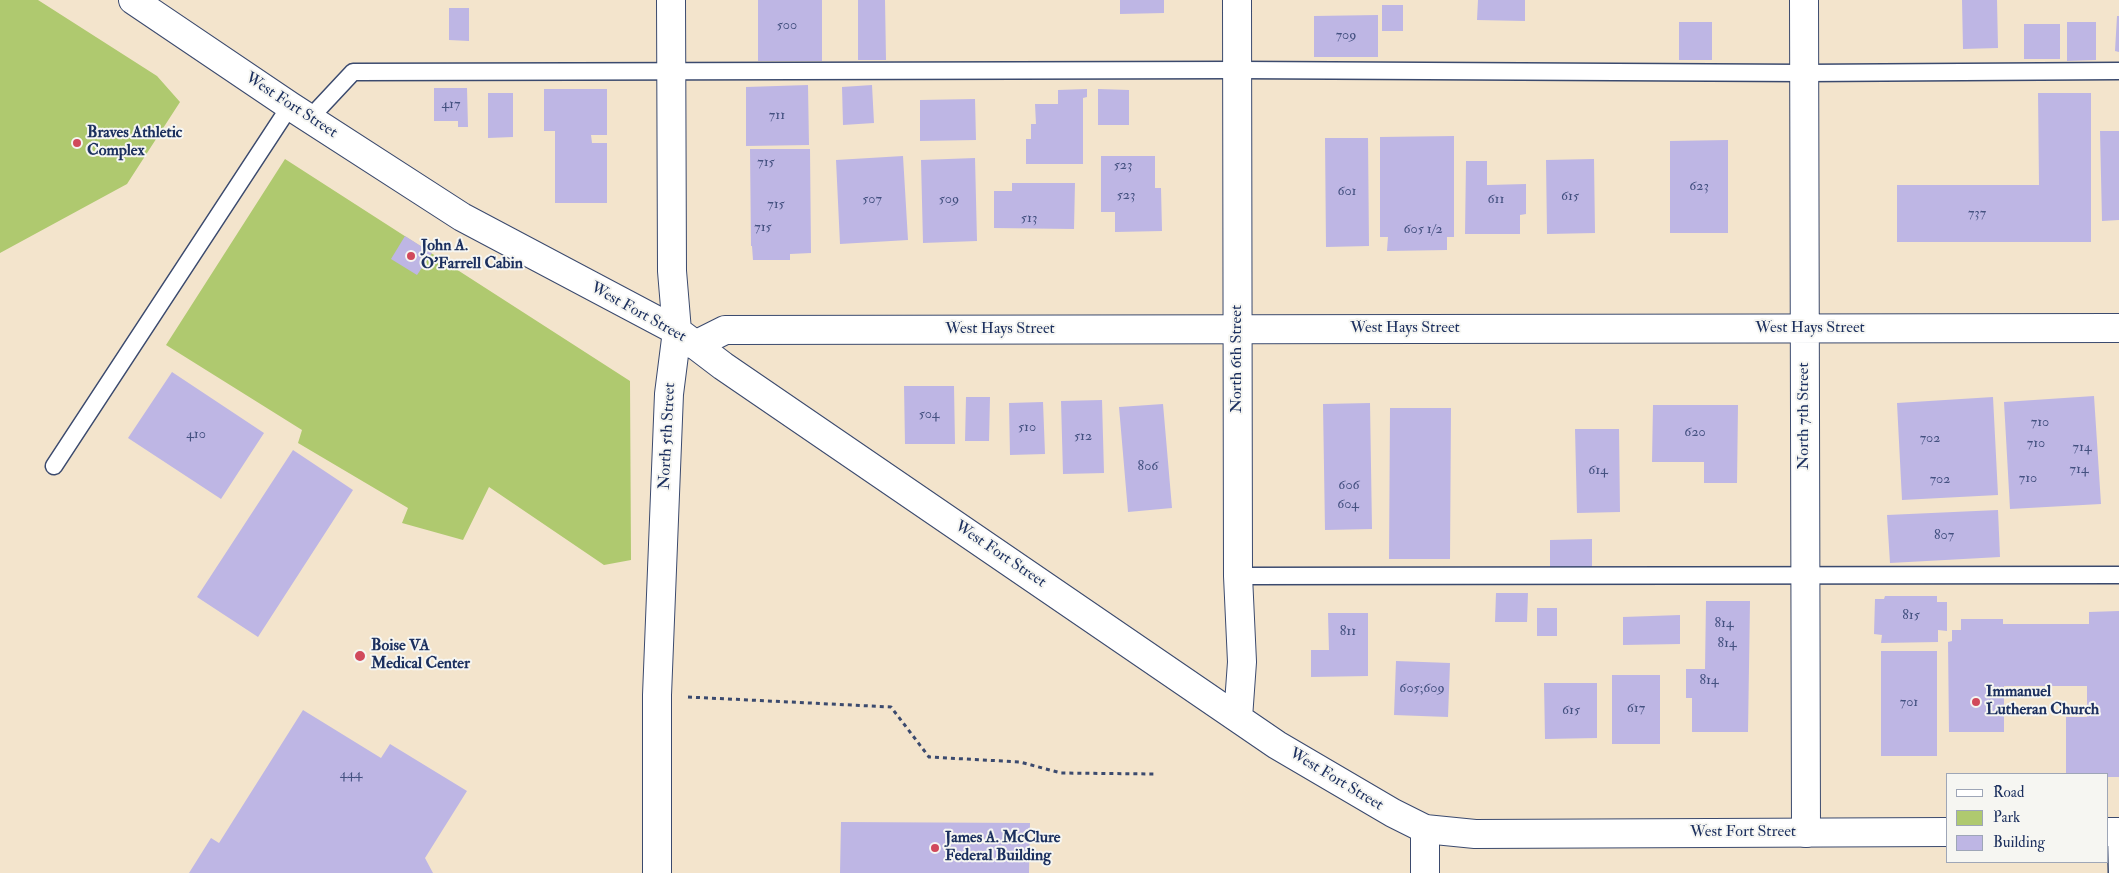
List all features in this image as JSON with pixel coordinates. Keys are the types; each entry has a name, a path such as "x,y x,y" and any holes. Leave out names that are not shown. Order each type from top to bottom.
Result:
{"street":[{"name":"West Fort Street","path":"133,0 300,112 462,217 686,338 1277,745 1393,813 1425,829 1475,834 1946,832"},
{"name":"North 5th Street","path":"657,873 657,695 669,394 686,338 672,271 671,0"},
{"name":"North 6th Street","path":"1237,0 1238,576 1242,662 1238,718"},
{"name":"North 7th Street","path":"1804,0 1806,832"},
{"name":"West Hays Street","path":"686,338 726,330 2119,328"},
{"path":"1425,829 1425,873"}],"lane":[{"path":"54,466 300,112 353,72 2119,71"},
{"path":"1238,576 2119,575"},
{"path":"2114,832 2117,873"}],"path":[{"path":"687,697 892,707 929,757 1020,762 1061,773 1154,774"}],"green space":[{"name":"Braves Athletic Complex","path":"0,0 38,0 157,76 180,102 127,184 0,253"},
{"path":"285,159 630,381 631,560 604,565 489,487 463,540 402,523 408,508 298,443 302,430 166,345"}],"building":[{"path":"758,0 822,0 822,61 758,61"},
{"path":"858,0 885,0 886,60 858,60"},
{"path":"1120,0 1164,0 1164,13 1120,14"},
{"path":"1478,0 1525,0 1525,21 1477,20"},
{"path":"1962,0 1997,0 1998,48 1963,49"},
{"path":"1382,5 1403,5 1403,31 1382,31"},
{"path":"449,8 469,8 469,41 449,40"},
{"path":"1378,15 1378,57 1314,57 1314,16"},
{"path":"2117,16 2119,16 2119,52 2115,51"},
{"path":"1679,22 1712,22 1712,60 1679,60"},
{"path":"2067,22 2096,22 2096,60 2067,61"},
{"path":"2024,24 2060,24 2060,59 2024,59"},
{"path":"808,85 809,145 746,146 746,87"},
{"path":"872,85 874,123 843,125 842,87"},
{"path":"434,88 467,88 468,127 458,127 458,121 434,121"},
{"path":"544,89 607,89 607,135 591,135 592,143 607,143 607,203 555,203 555,131 544,131"},
{"path":"1087,89 1087,97 1083,98 1083,164 1026,164 1026,139 1031,139 1031,124 1036,124 1035,104 1058,104 1058,90"},
{"path":"1098,89 1129,90 1129,125 1098,125"},
{"path":"488,93 513,93 513,137 488,138"},
{"path":"2038,93 2091,93 2091,242 1897,242 1897,185 2039,185"},
{"path":"975,99 976,140 920,141 920,100"},
{"path":"2100,131 2119,131 2119,220 2102,221"},
{"path":"1454,136 1454,237 1447,237 1447,250 1387,251 1388,237 1380,237 1380,137"},
{"path":"1325,138 1368,138 1369,246 1326,247"},
{"path":"1728,140 1728,233 1670,233 1670,141"},
{"path":"750,149 810,149 811,253 790,254 790,260 753,260 751,246"},
{"path":"903,156 908,240 840,244 836,160"},
{"path":"1101,156 1155,156 1155,188 1161,188 1162,231 1115,232 1115,212 1101,212"},
{"path":"975,158 977,241 923,243 921,160"},
{"path":"1594,159 1595,233 1547,234 1546,160"},
{"path":"1466,161 1487,161 1487,185 1526,184 1526,214 1520,215 1520,234 1465,234"},
{"path":"1012,183 1075,183 1074,229 994,228 994,191 1012,191"},
{"name":"John A. O'Farrell Cabin","path":"405,236 432,253 417,275 391,259"},
{"path":"172,372 264,433 221,499 128,438"},
{"path":"904,386 954,386 955,444 905,444"},
{"path":"2094,396 2101,504 2010,509 2004,402"},
{"path":"966,397 990,397 989,441 965,441"},
{"path":"1993,397 1998,495 1902,500 1897,403"},
{"path":"1102,400 1104,473 1063,474 1061,401"},
{"path":"1043,402 1045,454 1010,455 1009,403"},
{"path":"1370,403 1372,529 1325,530 1323,404"},
{"path":"1163,404 1172,508 1128,512 1119,407"},
{"path":"1653,405 1738,405 1737,483 1704,483 1704,462 1652,462"},
{"path":"1390,408 1451,408 1450,559 1389,559"},
{"path":"1575,429 1619,429 1620,512 1577,513"},
{"path":"293,450 353,490 258,637 197,597"},
{"path":"1998,510 2000,557 1890,563 1887,515"},
{"path":"1592,539 1592,568 1550,569 1550,540"},
{"path":"1496,593 1528,593 1527,622 1495,622"},
{"path":"1885,596 1937,596 1937,602 1947,602 1947,631 1938,630 1938,642 1881,643 1882,635 1874,634 1875,599 1884,599"},
{"path":"1706,601 1750,601 1748,732 1692,732 1692,698 1686,698 1686,669 1705,669"},
{"path":"1537,608 1557,608 1557,636 1537,636"},
{"name":"Immanuel Lutheran Church","path":"2119,611 2119,777 2109,777 2109,773 2066,773 2066,717 2087,717 2087,686 2004,686 2004,732 1949,732 1948,642 1952,641 1952,630 1961,630 1961,619 2003,619 2003,624 2089,624 2089,612"},
{"path":"1328,613 1368,613 1368,676 1311,677 1311,650 1329,650"},
{"path":"1680,615 1680,644 1623,645 1623,617"},
{"path":"1881,651 1937,651 1937,756 1881,756"},
{"path":"1396,661 1450,663 1448,717 1394,715"},
{"path":"1612,675 1660,675 1660,744 1612,744"},
{"path":"1544,683 1597,683 1597,738 1545,739"},
{"path":"303,710 381,758 390,744 467,791 425,858 433,873 189,873 211,838 219,843"},
{"name":"James A. McClure Federal Building","path":"841,822 1030,823 1029,873 840,873"}],"place":[{"name":"Braves Athletic Complex","path":"77,143"},
{"name":"John A. O'Farrell Cabin","path":"411,256"},
{"name":"Boise VA Medical Center","path":"360,656"},
{"name":"Immanuel Lutheran Church","path":"1976,702"},
{"name":"James A. McClure Federal Building","path":"935,848"}]}
